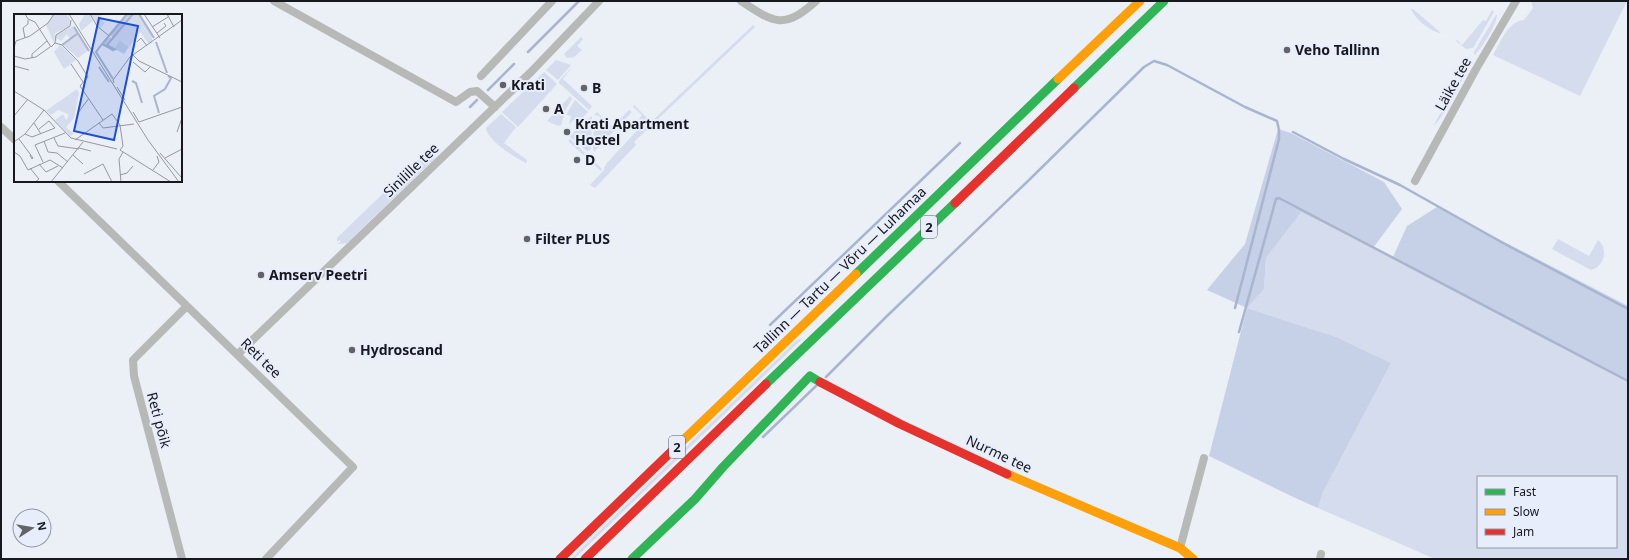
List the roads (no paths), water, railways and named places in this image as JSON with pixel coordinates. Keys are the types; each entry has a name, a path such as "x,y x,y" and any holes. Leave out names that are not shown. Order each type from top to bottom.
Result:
{"main road":[{"name":"Tallinn — Tartu — Võru — Luhamaa","path":"560,559 1140,1"},
{"name":"2","path":"585,559 1164,1"},
{"name":"Nurme tee","path":"632,559 695,499 723,467 810,376 877,413 1039,489 1180,548 1193,559"}],"street":[{"path":"274,1 456,102 470,92 477,92 496,107"},
{"path":"481,76 552,1"},
{"name":"Sinilille tee","path":"238,354 496,107 564,39 599,1"},
{"path":"741,1 763,16 779,21 785,21 800,14 816,1"},
{"name":"Läike tee","path":"1415,181 1476,69 1516,1"},
{"path":"1,127 14,139"},
{"name":"Reti tee","path":"59,182 353,467 266,559"},
{"name":"Reti põik","path":"182,559 134,376 133,360 187,306"},
{"path":"1180,548 1204,458"}],"waterway":[{"path":"528,52 579,1"},
{"path":"826,377 1144,67 1154,61 1167,65 1245,107 1277,121 1279,139 1235,308"},
{"path":"488,90 514,64"},
{"path":"470,107 477,100"},
{"path":"1293,132 1344,159 1400,185 1503,243 1628,309"},
{"path":"770,325 960,143"},
{"path":"1239,332 1276,199 1279,198 1628,381"},
{"path":"763,437 816,386"}],"place":[{"name":"Veho Tallinn","path":"1287,50"},
{"name":"Krati","path":"503,85"},
{"name":"B","path":"584,88"},
{"name":"A","path":"546,109"},
{"name":"Krati Apartment Hostel","path":"567,132"},
{"name":"D","path":"577,160"},
{"name":"Filter PLUS","path":"527,239"},
{"name":"Amserv Peetri","path":"261,275"},
{"name":"Hydroscand","path":"352,350"}]}
